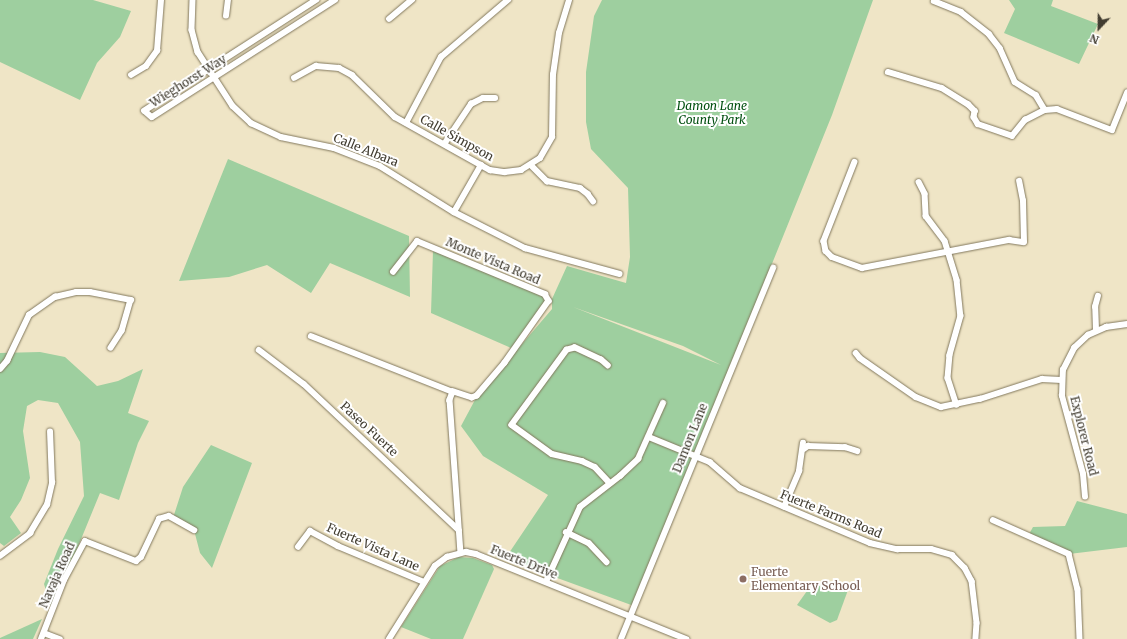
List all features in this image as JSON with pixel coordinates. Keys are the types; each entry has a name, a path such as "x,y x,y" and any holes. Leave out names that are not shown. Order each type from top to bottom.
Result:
{"street":[{"path":"131,75 146,66 157,51 161,0"},
{"name":"Calle Albara","path":"193,0 193,36 208,70 236,110 257,126 281,137 320,144 364,159 399,176 454,212 525,248 620,274"},
{"path":"226,16 228,0"},
{"name":"Wieghorst Way","path":"317,0 145,111 152,117 335,0"},
{"path":"389,19 412,0"},
{"path":"406,122 441,57 508,0"},
{"name":"Calle Simpson","path":"294,78 316,66 339,68 352,75 387,112 481,165 505,172 531,165 543,155 552,137 553,75 559,33 569,0"},
{"path":"934,1 961,12 989,34 1000,48 1013,79 1036,95 1045,110"},
{"path":"888,72 909,76 942,88 968,104 975,111 974,117 978,124 1012,136 1025,120 1045,110 1057,109 1112,130 1125,105 1127,93"},
{"path":"444,143 471,104 483,98 495,98"},
{"path":"855,162 825,234 824,244 828,254 862,268 1009,240 1024,242 1023,201 1019,181"},
{"path":"454,212 481,165"},
{"path":"531,165 543,178 556,184 580,188 588,194 593,201"},
{"path":"919,182 925,194 926,216 940,232 949,251 957,280 961,316 949,367 948,378 957,405"},
{"name":"Monte Vista Road","path":"311,336 453,392 472,398 477,396 548,306 548,297 417,241 393,272"},
{"name":"Damon Lane","path":"621,639 773,268"},
{"path":"0,369 7,361 29,315 55,297 76,292 90,292 131,300 122,331 111,348"},
{"path":"1096,330 1095,307 1098,296"},
{"name":"Explorer Road","path":"1085,497 1083,474 1063,401 1061,380 1070,354 1083,339 1096,330 1127,324"},
{"path":"608,366 602,360 576,348 567,350 512,425 552,454 582,461 596,467 610,483"},
{"name":"Paseo Fuerte","path":"259,350 304,384 459,530"},
{"path":"856,353 865,362 916,397 936,406 957,405 1042,379 1061,380"},
{"path":"389,639 424,582 442,559 461,552 450,400 453,392"},
{"path":"546,582 566,532 580,507 638,459 663,403"},
{"path":"0,556 30,533 45,512 52,483 50,432"},
{"name":"Fuerte Farms Road","path":"649,437 714,464 740,488 876,545 898,549 931,550 955,558 965,568 972,581 977,619 976,639"},
{"path":"784,507 799,471 804,446 845,448 857,451"},
{"name":"Navaja Road","path":"43,636 64,580 80,545 85,541 136,561 141,557 159,519 169,516 194,530"},
{"path":"993,520 1069,554 1078,589 1080,639"},
{"name":"Fuerte Vista Lane","path":"298,547 310,531 338,546 424,582"},
{"path":"566,532 589,543 607,562"},
{"name":"Fuerte Drive","path":"461,552 476,554 686,639"},
{"path":"43,636 60,639"}],"green space":[{"path":"0,0 93,0 131,11 120,37 97,63 80,100 0,62"},
{"name":"Damon Lane County Park","path":"602,0 873,0 832,115 634,606 505,559 548,495 483,456 461,426 476,398 552,309 552,300 511,348 431,313 433,251 552,299 567,266 626,283 630,257 628,188 591,149 586,122 586,72 594,16","holes":["573,307 683,346 721,365"]},
{"path":"1009,0 1053,0 1051,6 1098,24 1079,64 1004,33 1015,9"},
{"path":"228,159 409,236 410,297 330,263 311,293 267,265 229,277 179,281"},
{"path":"40,352 65,357 97,386 118,381 143,369 128,413 149,421 138,443 119,500 100,493 52,610 44,584 58,549 84,496 80,442 58,403 38,400 27,406 23,431 30,478 21,500 10,517 21,533 4,546 0,543 0,353"},
{"path":"211,445 252,463 212,568 200,553 194,530 173,518 183,487"},
{"path":"1077,501 1127,514 1127,547 1069,554 1028,536 1033,527 1065,526"},
{"path":"459,557 473,558 492,565 494,569 463,639 431,639 401,627 440,566"},
{"path":"828,585 848,590 837,620 830,623 797,605 807,591 817,586"},
{"path":"42,619 33,639 0,639 0,638"}],"place":[{"name":"Fuerte Elementary School","path":"743,579"}]}
